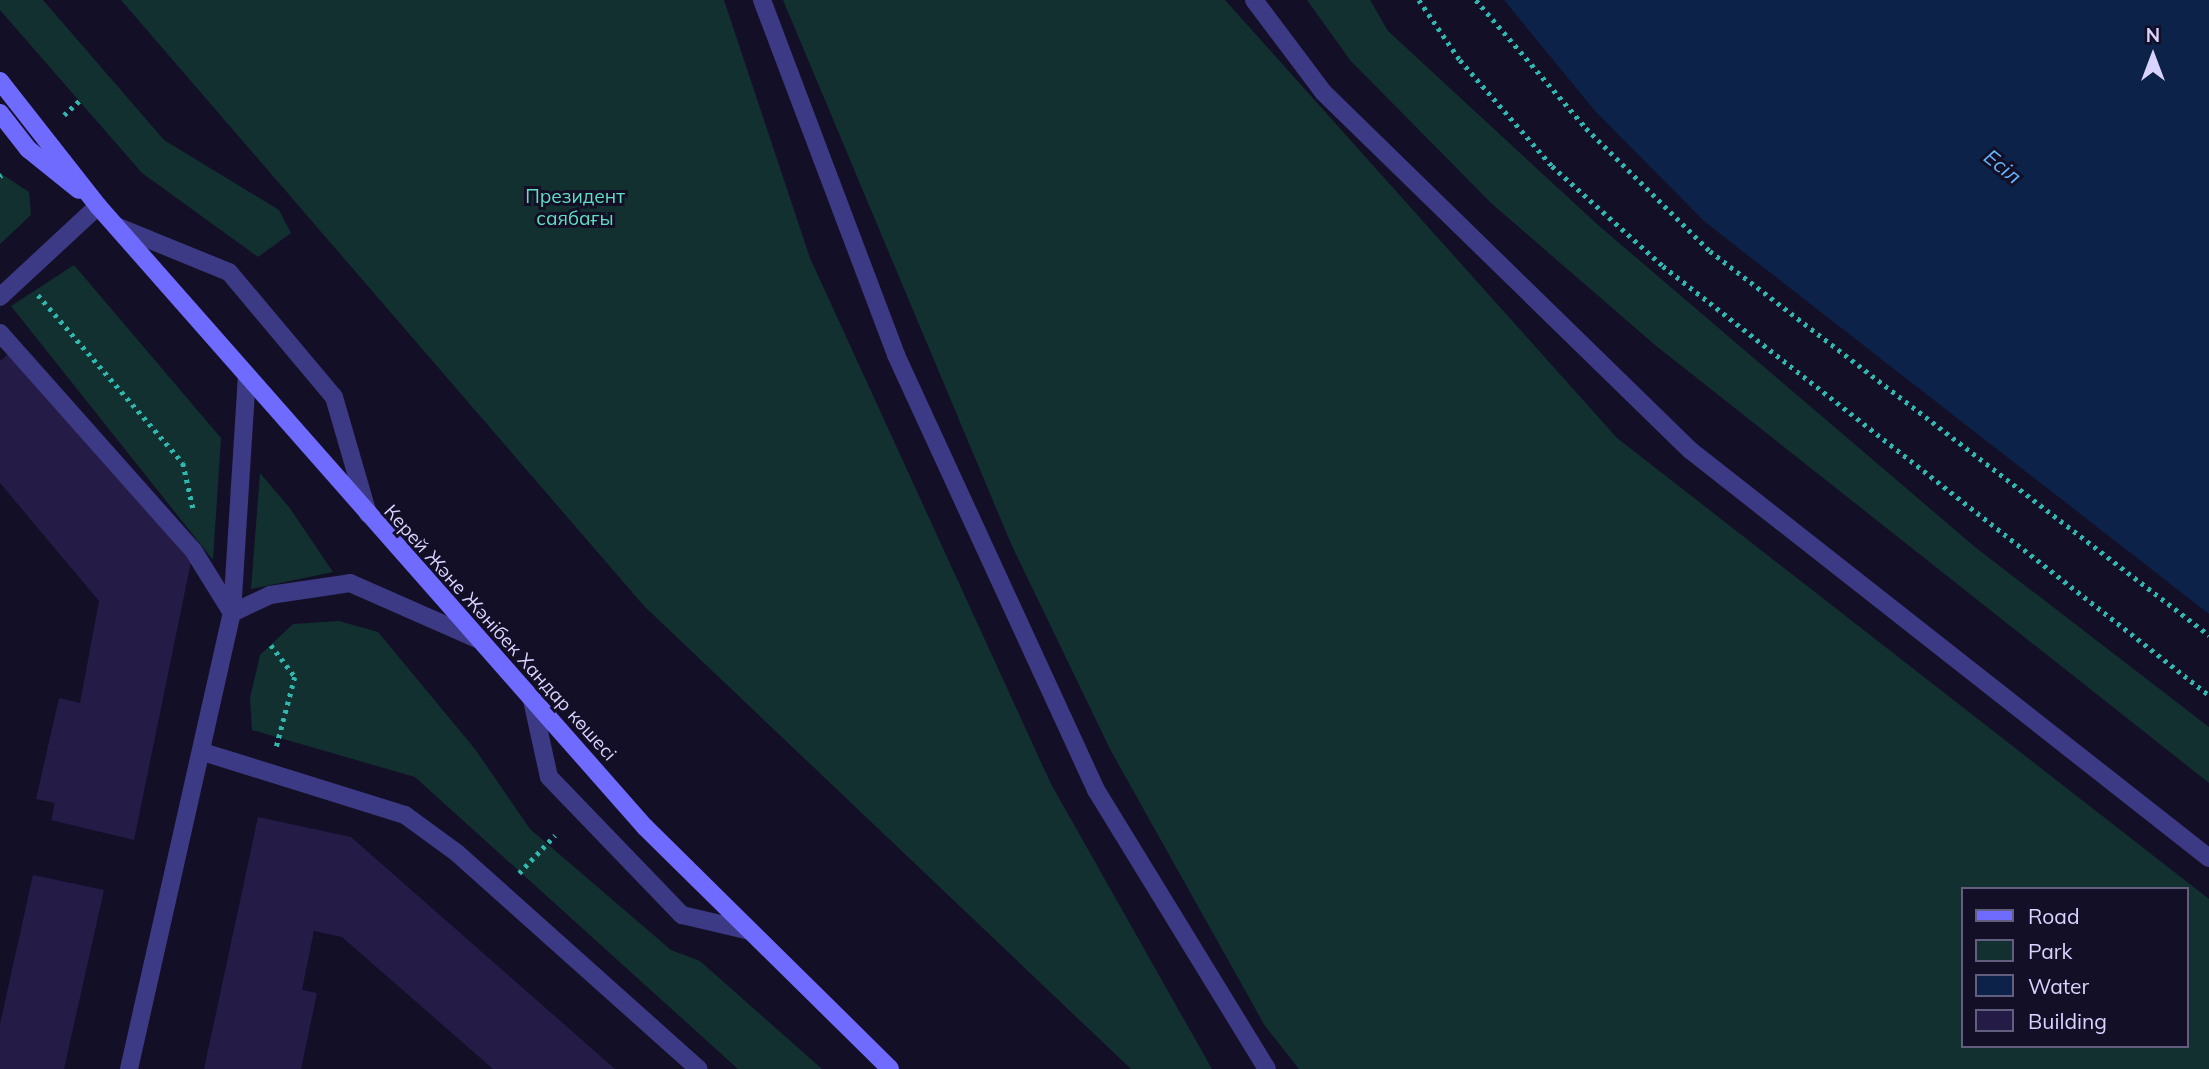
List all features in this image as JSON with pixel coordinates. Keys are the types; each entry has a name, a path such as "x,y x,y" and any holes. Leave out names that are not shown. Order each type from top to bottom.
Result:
{"main road":[{"name":"Керей Және Жәнібек Хандар көшесі","path":"0,81 98,206 531,700 750,931 890,1069"},
{"name":"Керей Және Жәнібек Хандар көшесі","path":"0,113 28,149 98,206"}],"street":[{"path":"762,0 896,355 1096,790 1267,1069"},
{"path":"1254,0 1323,92 1690,450 2209,858"},
{"path":"0,297 98,206"},
{"path":"116,226 229,272 334,397 369,517"},
{"path":"0,334 194,551 232,613"},
{"path":"130,1069 232,613 247,377"},
{"path":"232,613 270,595 350,583 477,639"},
{"path":"531,700 549,777 682,915 750,931"},
{"path":"203,752 405,815 502,892 699,1069"}],"path":[{"path":"1419,0 1460,60 1552,166 1663,266 2209,695"},
{"path":"1476,0 1586,128 1710,251 2209,635"},
{"path":"64,115 79,101"},
{"path":"21,277 183,463 194,513"},
{"path":"271,645 295,677 278,738"},
{"path":"502,892 555,835"}],"green space":[{"path":"0,0 43,0 164,140 279,210 291,233 258,257 142,173 0,10"},
{"name":"Президент саябағы","path":"121,0 724,0 810,258 1051,784 1212,1069 1131,1069 644,606"},
{"path":"783,0 1225,0 1617,438 2209,899 2209,1069 1299,1069 1265,1026 1111,751 1012,546"},
{"path":"1307,0 1370,0 1388,31 1598,225 1975,547 2209,727 2209,783 1655,345 1491,203 1350,60"},
{"path":"0,173 29,192 31,215 0,244"},
{"path":"74,265 221,438 213,560 11,306"},
{"path":"260,473 289,507 333,572 251,589"},
{"path":"339,621 378,632 475,749 530,829 671,950 700,961 822,1069 738,1069 415,777 252,730 250,698 260,655 293,624"}],"water":[{"name":"Есіл","path":"1504,0 2209,0 2209,614 1705,222 1595,111"}],"building":[{"path":"13,350 191,562 134,840 51,820 55,803 36,799 59,698 80,703 99,601 0,483 0,361"},
{"path":"258,817 351,837 615,1069 493,1069 342,937 314,931 302,990 317,993 301,1069 204,1069"},
{"path":"33,875 104,890 64,1069 0,1069 0,1024"}]}
